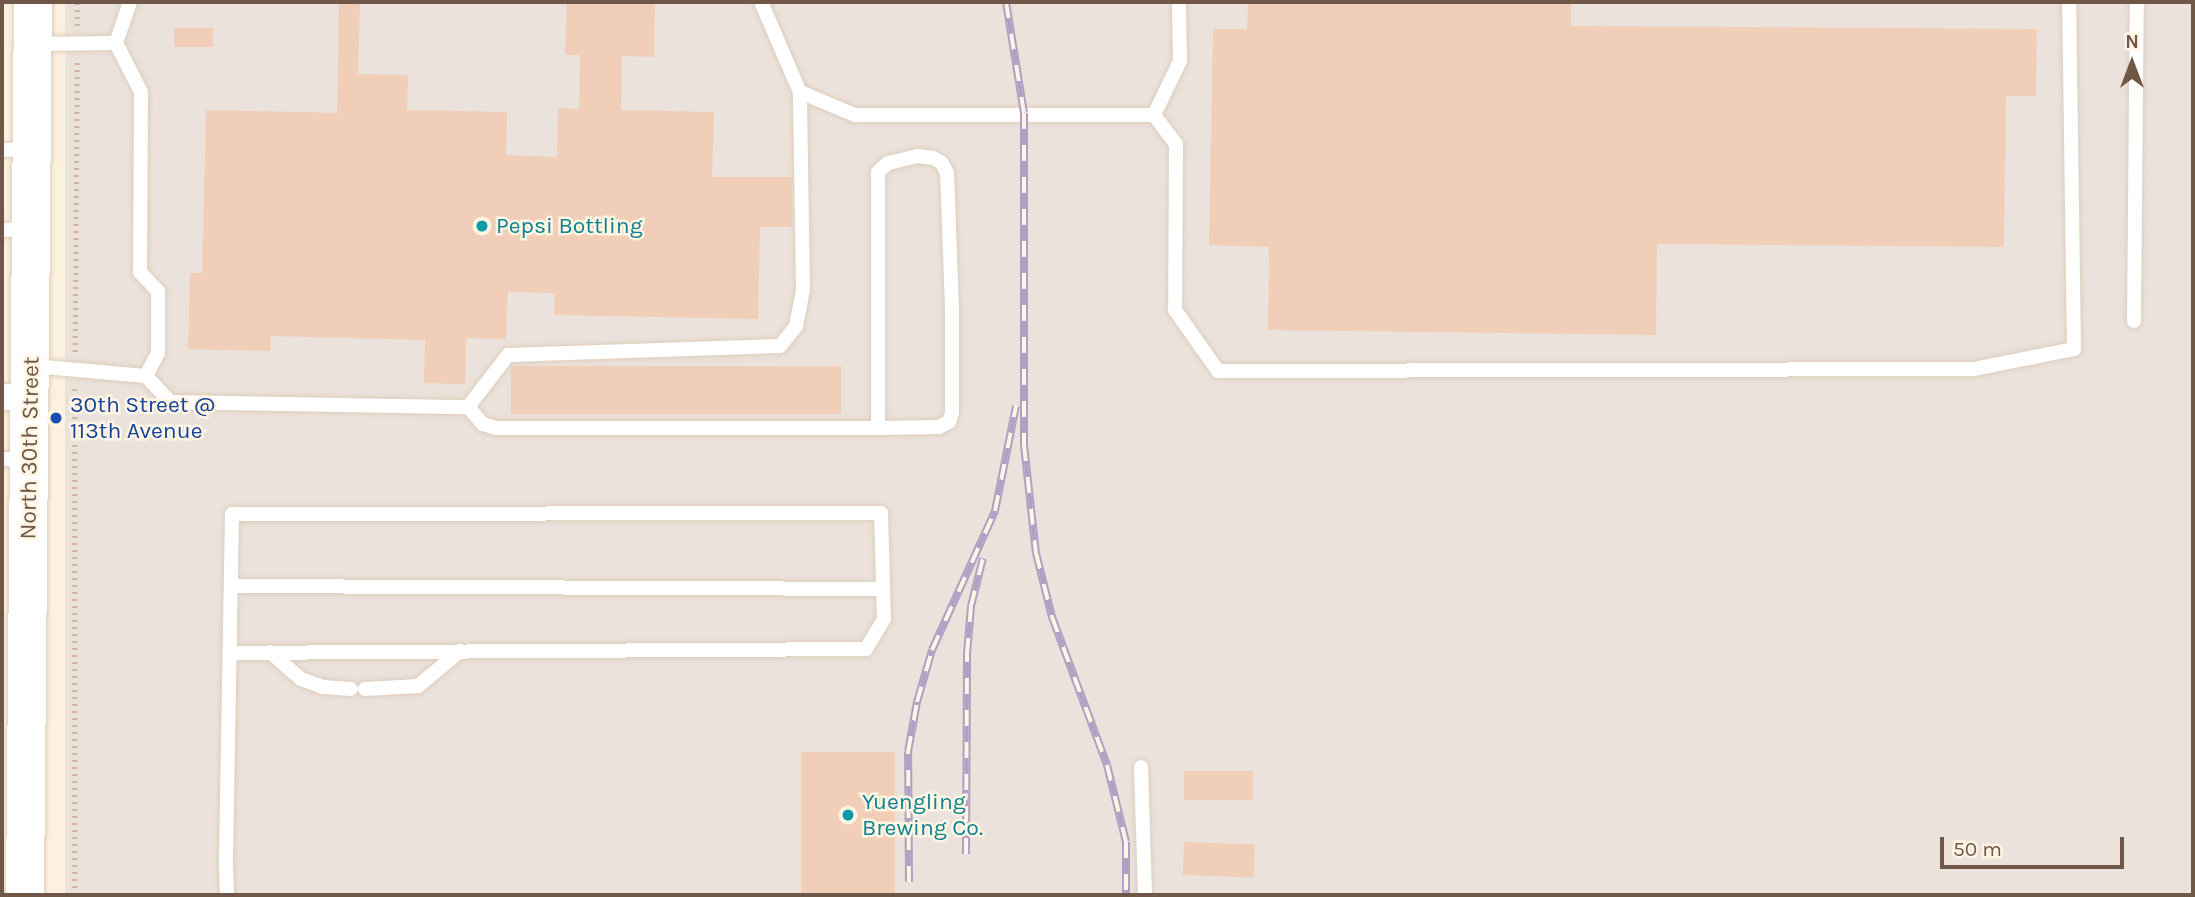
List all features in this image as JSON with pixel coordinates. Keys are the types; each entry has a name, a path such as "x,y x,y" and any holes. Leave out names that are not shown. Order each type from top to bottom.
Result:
{"main road":[{"name":"North 30th Street","path":"25,895 22,575 16,460 21,386 17,230 18,149 34,44 33,2"}],"lane":[{"path":"130,2 116,43 141,92 140,272 158,291 158,353 146,376"},
{"path":"468,407 508,355 780,346 796,326 803,289 800,92 761,2"},
{"path":"1154,115 1180,61 1180,2"},
{"path":"1154,115 1175,145 1175,310 1218,371 1974,369 2074,349 2069,2"},
{"path":"2134,321 2137,2"},
{"path":"34,44 116,43"},
{"path":"800,92 855,115 1154,115"},
{"path":"21,386 75,371 146,376 170,402 468,407 483,424 496,428 878,428 939,427 949,422 952,413 947,173 942,163 933,158 917,156 888,163 878,172 878,428"},
{"path":"228,895 230,653 232,514 881,513 884,619 866,649 230,653"},
{"path":"231,586 883,589"},
{"path":"270,652 301,679 323,687 358,689 418,686 460,651"},
{"path":"1141,766 1145,895"}],"path":[{"path":"75,895 77,2"}],"shaded area":[{"path":"65,2 2193,2 2193,895 65,895"}],"building":[{"name":"Pepsi Bottling","path":"339,2 360,2 358,74 408,75 407,110 507,112 506,155 557,157 558,108 579,109 580,55 565,55 567,2 655,2 654,57 622,56 621,110 714,112 712,177 792,177 792,227 760,227 758,319 554,315 555,293 508,292 506,339 466,338 465,384 424,383 425,340 271,336 270,351 188,349 190,273 202,273 206,110 337,113"},
{"path":"1248,2 1571,2 1571,26 2037,29 2036,96 2006,96 2004,247 1657,244 1656,335 1268,330 1269,247 1209,245 1213,29 1247,29"},
{"path":"174,28 213,28 213,47 174,47"},
{"path":"511,366 841,366 841,414 511,414"},
{"name":"Yuengling Brewing Co.","path":"801,752 895,752 895,895 801,895"},
{"path":"1184,771 1253,771 1253,800 1184,800"},
{"path":"1184,842 1255,844 1254,877 1183,875"}],"railway":[{"path":"1006,2 1024,113 1024,445 1036,553 1052,617 1107,765 1126,842 1126,895"},
{"path":"909,882 908,752 917,702 932,650 995,511 1016,406"},
{"path":"966,854 967,654 971,606 983,558"}],"place":[{"name":"Pepsi Bottling","path":"482,226"},
{"name":"30th Street @ 113th Avenue","path":"56,418"},
{"name":"Yuengling Brewing Co.","path":"848,815"}]}
